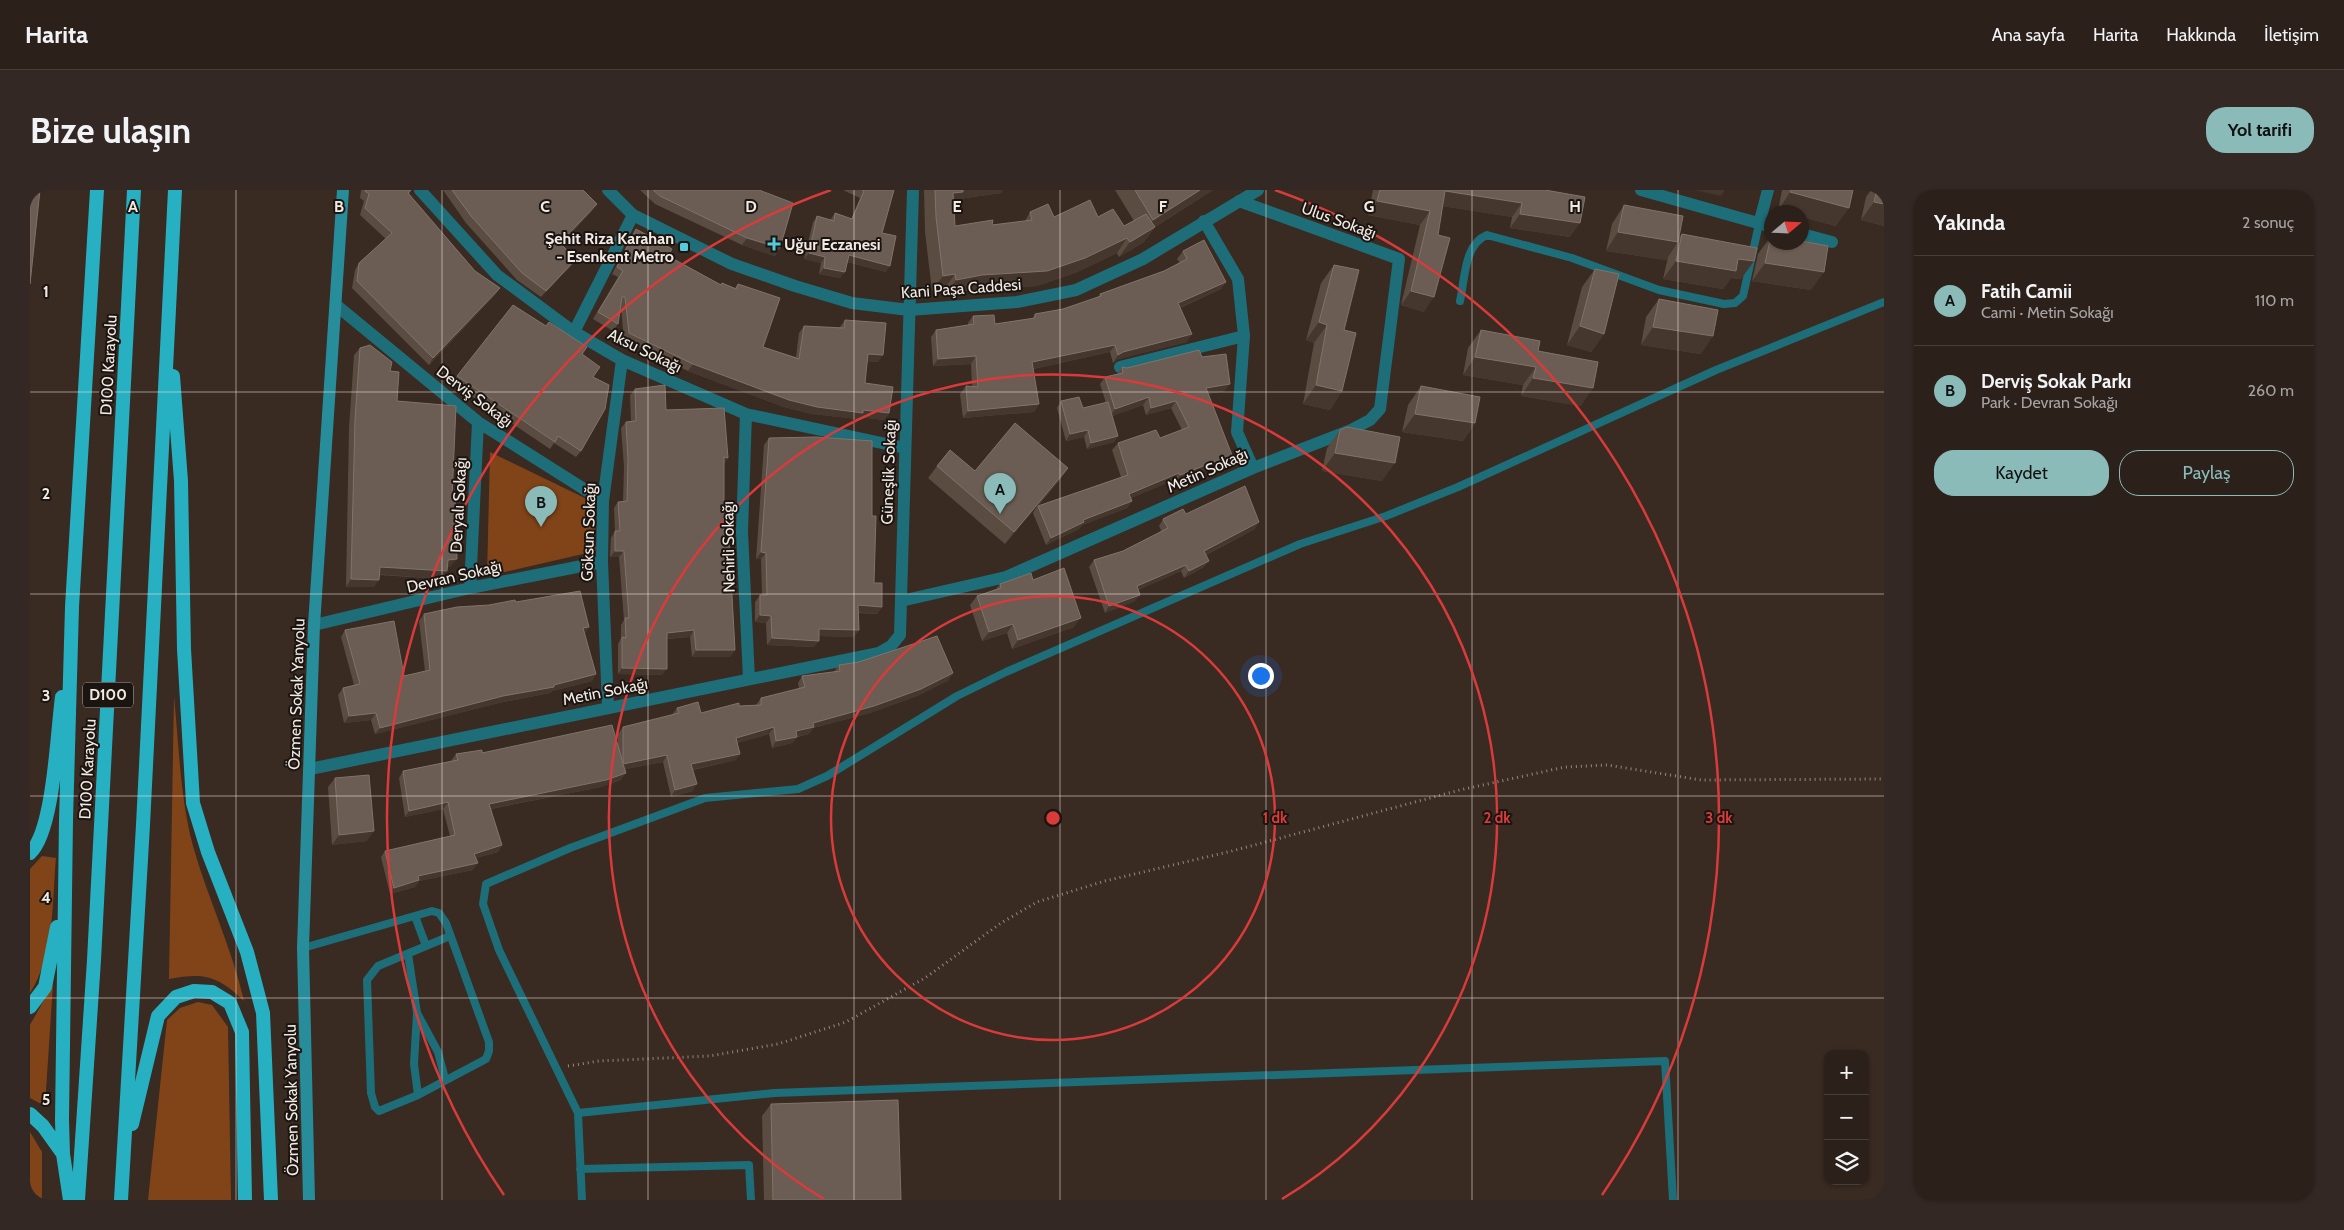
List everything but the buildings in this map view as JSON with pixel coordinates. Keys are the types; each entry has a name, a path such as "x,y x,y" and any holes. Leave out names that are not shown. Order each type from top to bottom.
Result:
{"highway":[{"name":"D100 Karayolu","path":"78,1200 94,960 134,190"},
{"name":"D100","path":"121,1200 143,825 174,190"},
{"path":"70,1200 63,1154 66,820 72,607 97,192"},
{"path":"169,319 181,481 184,649 193,803 208,852 247,952 263,1013 271,1200"},
{"path":"30,853 34,849 47,820 72,607"},
{"path":"30,1006 44,987 56,941 66,820"},
{"path":"123,1158 158,1016 176,997 194,991 212,992 230,1004 242,1032 245,1200"},
{"path":"30,1114 43,1126 63,1154"}],"main road":[{"name":"Özmen Sokak Yanyolu","path":"309,1200 303,948 314,625 343,190"}],"street":[{"name":"Aksu Sokağı","path":"420,190 497,275 574,332 622,360 746,414 905,448"},
{"name":"Kani Paşa Caddesi","path":"608,190 633,215 732,264 852,303 909,310 1017,302 1076,290 1143,259 1258,190"},
{"name":"Güneşlik Sokağı","path":"900,635 913,190"},
{"path":"1641,190 1764,226"},
{"path":"1767,205 1768,190"},
{"name":"Ulus Sokağı","path":"1239,201 1399,259"},
{"path":"574,332 633,215"},
{"path":"1204,222 1238,279 1244,336 1237,432 1253,468"},
{"path":"1809,236 1832,242"},
{"name":"Metin Sokağı","path":"901,601 1006,577 1253,468 1351,430 1370,420 1380,409 1399,259"},
{"name":"Derviş Sokağı","path":"336,305 478,422 603,501"},
{"path":"1120,367 1244,336"},
{"name":"Göksun Sokağı","path":"608,707 602,562 603,501 622,360"},
{"name":"Nehirli Sokağı","path":"746,414 742,532 750,679"},
{"name":"Deryalı Sokağı","path":"470,588 478,422"},
{"name":"Devran Sokağı","path":"314,625 470,588 602,562"},
{"name":"Metin Sokağı","path":"310,769 879,653 891,646 900,635"}],"lane":[{"path":"1460,301 1471,247 1478,238 1487,235 1572,258 1659,290 1724,304 1735,303 1743,296 1764,229"},
{"path":"582,1200 578,1113 499,950 483,904 486,884 570,848 705,798 798,789 827,776 957,696 1006,672 1300,544 1386,516 1458,486 1716,370 1884,302"},
{"path":"303,948 432,911 439,913 446,923 489,1042 489,1051 486,1058 418,1095 379,1111 375,1107 371,1093 367,980 378,966 450,936"},
{"path":"415,916 426,946"},
{"path":"408,954 417,1013 414,1064 418,1095"},
{"path":"417,1013 438,1052 445,1079"},
{"path":"578,1113 774,1093 1665,1061 1673,1200"},
{"path":"580,1169 749,1165 750,1200"}],"path":[{"path":"555,1068 599,1062 710,1056 778,1044 846,1022 925,978 1001,923 1037,902 1105,881 1232,851 1470,788 1565,768 1606,765 1701,780 1884,780"}],"shaded area":[{"path":"490,452 593,502 596,551 487,576"},
{"path":"174,696 180,771 185,809 193,846 233,962 244,1001 226,986 210,978 192,976 169,979"},
{"path":"42,856 56,858 53,910 44,962 30,993 30,869"},
{"path":"53,984 45,1106 30,1098 30,1025"},
{"path":"198,1002 212,1005 228,1027 231,1200 148,1200 167,1020 180,1008"},
{"path":"30,1132 42,1152 42,1200 30,1200"}],"place":[{"name":"Uğur Eczanesi","path":"774,244"},
{"name":"Şehi̇t Riza Karahan - Esenkent Metro","path":"684,247"},
{"name":"Fatih Camii","path":"1000,514"},
{"name":"Derviş Sokak Parkı","path":"541,527"}]}
